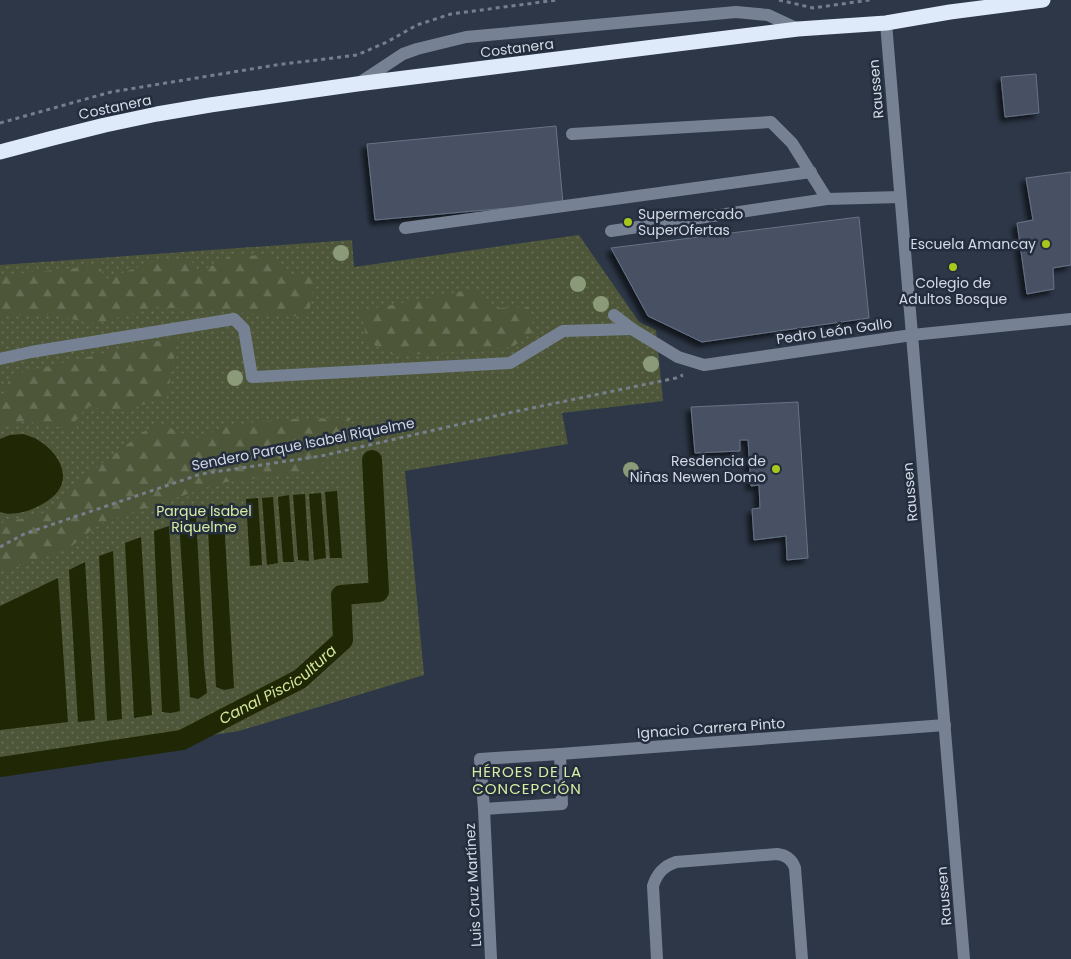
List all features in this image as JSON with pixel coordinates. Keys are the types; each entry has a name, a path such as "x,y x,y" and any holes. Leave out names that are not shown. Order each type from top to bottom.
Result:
{"highway":[{"name":"Costanera","path":"0,152 157,114 210,105 357,84 798,29 886,23 950,12 1043,0"}],"street":[{"path":"357,84 403,54 466,37 736,12 768,15 798,29"},
{"name":"Raussen","path":"886,23 964,959"},
{"path":"572,134 771,122 792,143 827,198"},
{"path":"405,228 811,172"},
{"path":"611,231 827,198 900,197"},
{"name":"Pedro León Gallo","path":"614,315 632,329 678,357 704,365 912,335 1071,319"},
{"path":"0,359 30,352 234,319 244,329 252,377 510,362 563,332 632,329"},
{"name":"Ignacio Carrera Pinto","path":"480,759 945,724"},
{"name":"Luis Cruz Martínez","path":"484,809 562,804 560,754"},
{"name":"Luis Cruz Martínez","path":"480,759 491,959"},
{"path":"657,959 653,886 661,870 676,862 778,854 789,858 796,868 802,959"}],"path":[{"path":"0,122 111,92 276,65 357,55 387,42 417,25 451,14 557,0"},
{"path":"779,0 812,8 870,0"},
{"name":"Sendero Parque Isabel Riquelme","path":"0,547 24,534 200,474 321,456 504,414 676,378 704,365"}],"green space":[{"name":"Parque Isabel Riquelme","path":"579,235 639,322 656,330 663,401 562,413 568,444 405,471 424,675 239,731 0,767 0,265 352,240 354,267"},
{"path":"271,255 289,275 316,277 308,317 155,307 95,324 53,315 0,315 0,275 99,266 106,279 155,261 189,258 200,272 231,256"},
{"path":"473,289 496,308 529,307 534,330 513,347 427,354 393,355 367,341 361,311"},
{"path":"178,336 167,397 120,412 88,406 69,429 23,421 0,430 0,403 11,375"},
{"path":"351,418 318,470 220,483 99,524 68,549 0,572 0,521 3,523 42,514 71,487 157,422 194,439 231,425 286,419"}],"shaded area":[{"path":"23,434 44,444 54,454 61,467 63,481 56,494 42,504 24,512 7,514 0,512 0,439 10,435"},
{"path":"337,491 342,558 330,558 325,492"},
{"path":"321,493 326,558 314,560 309,494"},
{"path":"305,494 309,561 298,560 293,495"},
{"path":"289,495 294,562 283,562 278,497"},
{"path":"273,497 278,563 267,565 262,498"},
{"path":"258,498 262,565 250,566 246,499"},
{"path":"223,504 234,688 224,690 216,687 207,509"},
{"path":"196,515 207,693 198,699 190,697 179,520"},
{"path":"169,526 180,711 171,713 162,712 154,531"},
{"path":"141,537 152,715 134,718 125,543"},
{"path":"113,551 122,719 107,721 99,556"},
{"path":"85,562 95,720 78,722 69,570"},
{"path":"58,578 68,722 0,730 0,606"}],"building":[{"path":"1036,74 1039,113 1005,117 1001,77"},
{"path":"556,126 563,203 375,220 367,144"},
{"name":"Escuela Amancay","path":"1071,172 1071,265 1053,268 1054,289 1027,294 1017,223 1033,220 1026,178"},
{"path":"859,217 869,318 702,342 648,316 611,248"},
{"name":"Resdencia de Niñas Newen Domo","path":"798,402 808,558 787,560 786,536 754,540 752,509 760,508 759,485 751,486 748,440 740,440 740,451 695,453 691,407"}],"waterway":[{"name":"Canal Piscicultura","path":"0,767 182,740 300,679 343,640 341,595 379,592 372,460"}],"place":[{"name":"Supermercado SuperOfertas","path":"628,222"},
{"name":"Escuela Amancay","path":"1046,244"},
{"name":"Colegio de Adultos Bosque","path":"953,267"},
{"name":"Resdencia de Niñas Newen Domo","path":"776,469"}],"district":[{"name":"HÉROES DE LA CONCEPCIÓN","path":"527,780"}]}
